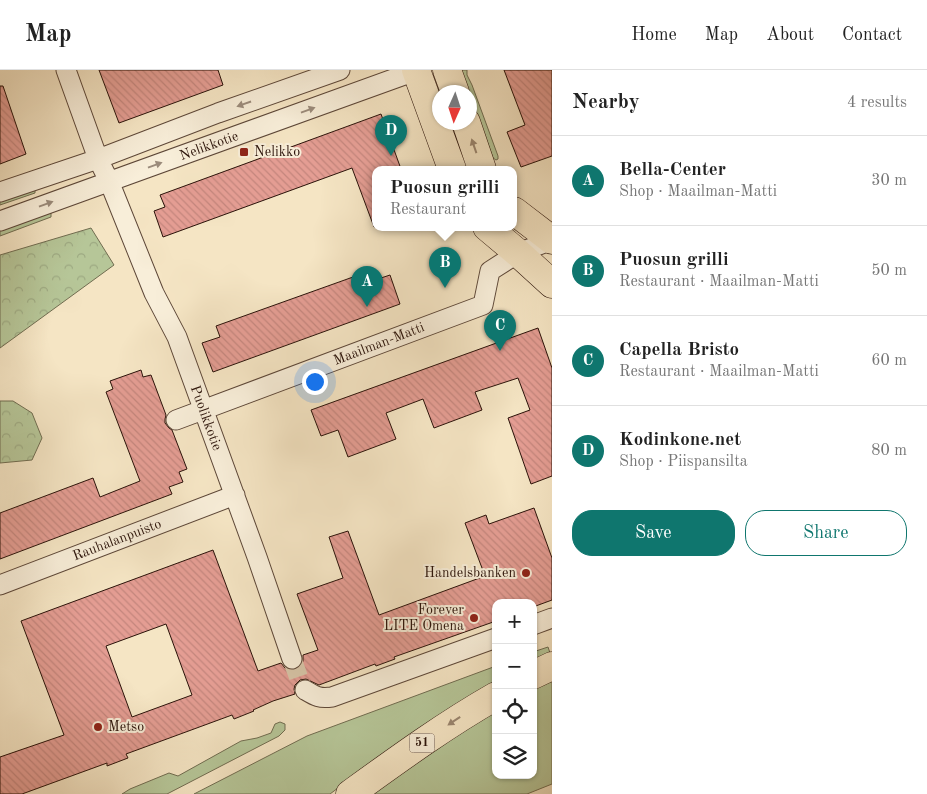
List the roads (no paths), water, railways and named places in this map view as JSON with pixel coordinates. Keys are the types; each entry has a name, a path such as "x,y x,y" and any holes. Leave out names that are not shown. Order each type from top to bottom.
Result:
{"main road":[{"path":"417,70 451,166"},
{"path":"447,70 452,85"},
{"path":"469,130 481,166"},
{"path":"517,213 552,240"},
{"path":"493,231 552,284"},
{"path":"537,673 552,666"},
{"name":"51","path":"350,794 472,709 492,698"}],"street":[{"name":"Puolikkotie","path":"66,70 98,159 109,181 154,293 177,337 292,659"},
{"name":"Nelikkotie","path":"0,192 98,159 340,70"},
{"name":"Nelikkotie","path":"0,221 417,70"},
{"name":"Maailman-Matti","path":"176,420 483,305 490,272 518,252 552,240"},
{"name":"Rauhalanpuisto","path":"0,585 235,495"},
{"path":"537,624 552,618"},
{"path":"305,690 316,697 332,698 492,639"}],"tunnel":[{"path":"292,659 305,690"}],"place":[{"name":"Nelikko","path":"244,152"},
{"name":"Kodinkone.net","path":"391,156"},
{"name":"Puosun grilli","path":"445,288"},
{"name":"Bella-Center","path":"367,307"},
{"name":"Capella Bristo","path":"500,351"},
{"name":"Handelsbanken","path":"526,573"},
{"name":"Forever LITE Omena","path":"474,618"},
{"name":"Metso","path":"98,727"}]}
